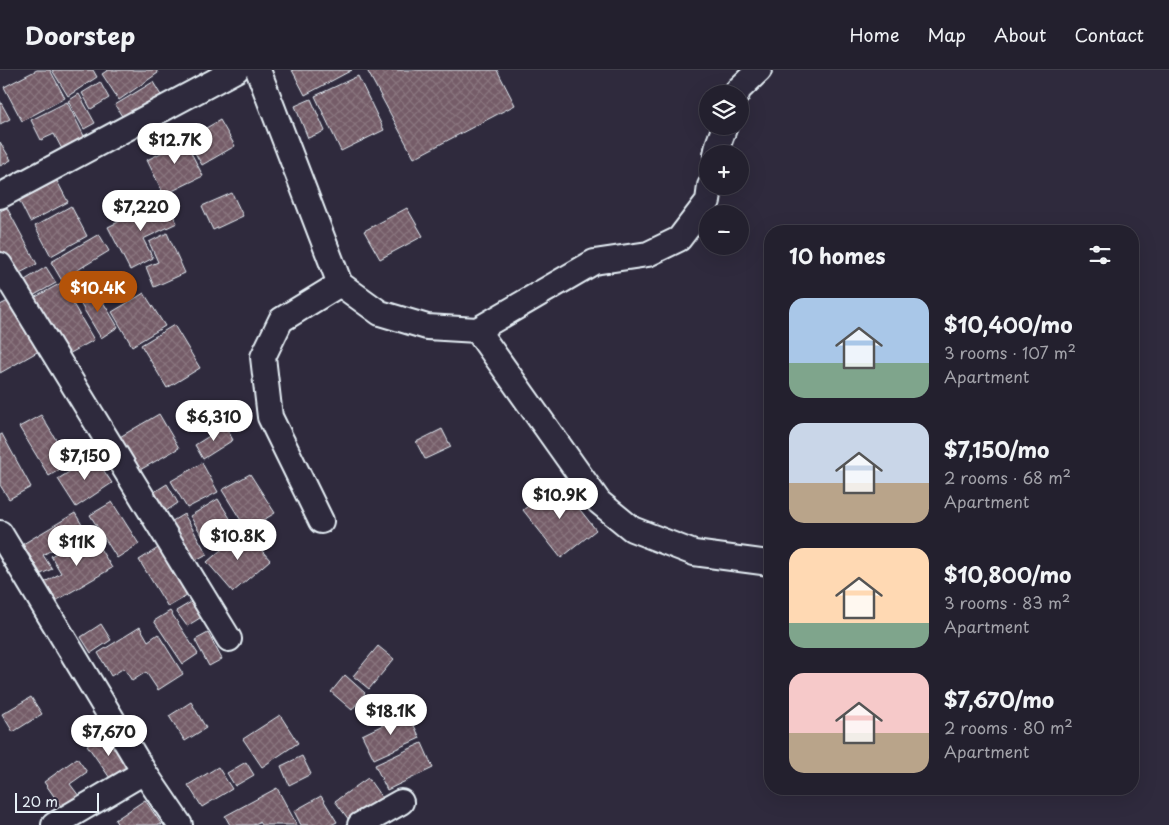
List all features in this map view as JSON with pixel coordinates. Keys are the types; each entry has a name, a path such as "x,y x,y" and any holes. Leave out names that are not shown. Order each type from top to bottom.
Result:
{"street":[{"path":"0,196 236,70"},
{"path":"258,70 340,284 380,313 427,327 478,330 594,262 648,254 679,239 708,200 709,195"},
{"path":"743,85 759,70"},
{"path":"0,265 229,639"},
{"path":"321,521 270,417 263,357 281,320 340,284"},
{"path":"478,330 599,502 632,529 694,553 764,562"},
{"path":"0,533 144,772 180,825"},
{"path":"54,825 144,772"},
{"path":"360,825 401,802"}],"building":[{"path":"37,70 50,70 65,98 22,121 4,87"},
{"path":"52,70 93,70 97,77 68,96"},
{"path":"108,70 156,70 158,73 119,100 102,74"},
{"path":"292,70 352,70 305,95"},
{"path":"367,70 497,70 515,105 414,158"},
{"path":"358,76 384,130 341,151 315,96"},
{"path":"100,82 109,98 91,109 82,93"},
{"path":"153,82 162,97 125,121 115,105"},
{"path":"79,94 95,123 84,129 68,101"},
{"path":"311,99 325,131 308,138 295,106"},
{"path":"0,101 10,119 0,124"},
{"path":"67,102 85,138 62,149 54,134 41,140 31,120"},
{"path":"220,120 235,146 202,165 187,139"},
{"path":"181,133 203,176 164,195 147,160 165,151 161,143"},
{"path":"0,142 11,160 0,166"},
{"path":"57,181 68,202 30,222 19,200"},
{"path":"232,193 243,216 213,230 202,206"},
{"path":"165,199 177,223 143,239 153,258 130,270 108,227"},
{"path":"71,206 87,236 51,256 35,226"},
{"path":"7,208 37,264 14,276 0,250 0,211"},
{"path":"407,208 423,236 380,259 364,231"},
{"path":"167,233 185,273 154,287 146,267 158,262 149,242"},
{"path":"99,234 109,251 76,271 85,288 71,296 51,262"},
{"path":"46,267 56,283 29,298 20,283"},
{"path":"61,283 94,340 65,356 32,299"},
{"path":"94,287 118,327 101,338 77,298"},
{"path":"144,293 165,326 132,346 112,312"},
{"path":"10,300 39,351 0,373 0,305"},
{"path":"174,325 200,368 167,388 141,345"},
{"path":"159,414 179,448 138,471 118,438"},
{"path":"41,415 70,463 49,476 19,427"},
{"path":"225,426 233,440 203,459 195,445"},
{"path":"442,429 451,447 425,459 416,442"},
{"path":"2,434 31,487 9,499 0,485 0,435"},
{"path":"94,456 112,483 76,507 58,479"},
{"path":"202,463 218,492 187,508 171,481"},
{"path":"250,474 275,513 247,530 222,490"},
{"path":"558,482 596,530 561,558 523,510"},
{"path":"167,484 178,503 163,513 151,494"},
{"path":"218,499 236,528 208,545 190,516"},
{"path":"112,502 139,544 117,558 90,515"},
{"path":"75,513 85,530 43,555 52,569 41,574 23,544"},
{"path":"184,514 207,554 192,562 169,523"},
{"path":"244,530 270,560 233,592 207,562"},
{"path":"90,532 112,568 54,602 43,583 61,573 51,556"},
{"path":"163,545 192,593 168,607 139,560"},
{"path":"198,598 208,613 187,626 176,611"},
{"path":"170,611 198,654 183,664 154,621"},
{"path":"101,624 111,640 91,653 81,637"},
{"path":"140,627 148,641 158,634 183,674 158,690 146,672 132,681 124,668 111,676 98,653"},
{"path":"208,633 222,659 209,666 195,640"},
{"path":"378,646 394,659 369,689 353,676"},
{"path":"345,675 365,693 352,710 331,692"},
{"path":"31,697 42,714 13,732 2,714"},
{"path":"191,702 206,728 185,741 169,716"},
{"path":"408,713 420,738 374,759 362,735"},
{"path":"280,715 298,743 262,767 243,739"},
{"path":"106,733 130,768 112,781 87,745"},
{"path":"422,743 433,768 387,790 375,765"},
{"path":"302,756 311,774 289,785 281,766"},
{"path":"77,758 87,772 70,784 82,800 65,812 44,782"},
{"path":"246,762 254,775 235,786 227,773"},
{"path":"218,767 232,789 202,807 188,785"},
{"path":"368,778 382,798 349,820 335,801"},
{"path":"277,788 297,825 261,825 259,822 253,825 230,825 225,816"},
{"path":"321,796 337,822 331,825 301,825 294,811"},
{"path":"145,800 162,825 118,825 115,820"}]}
